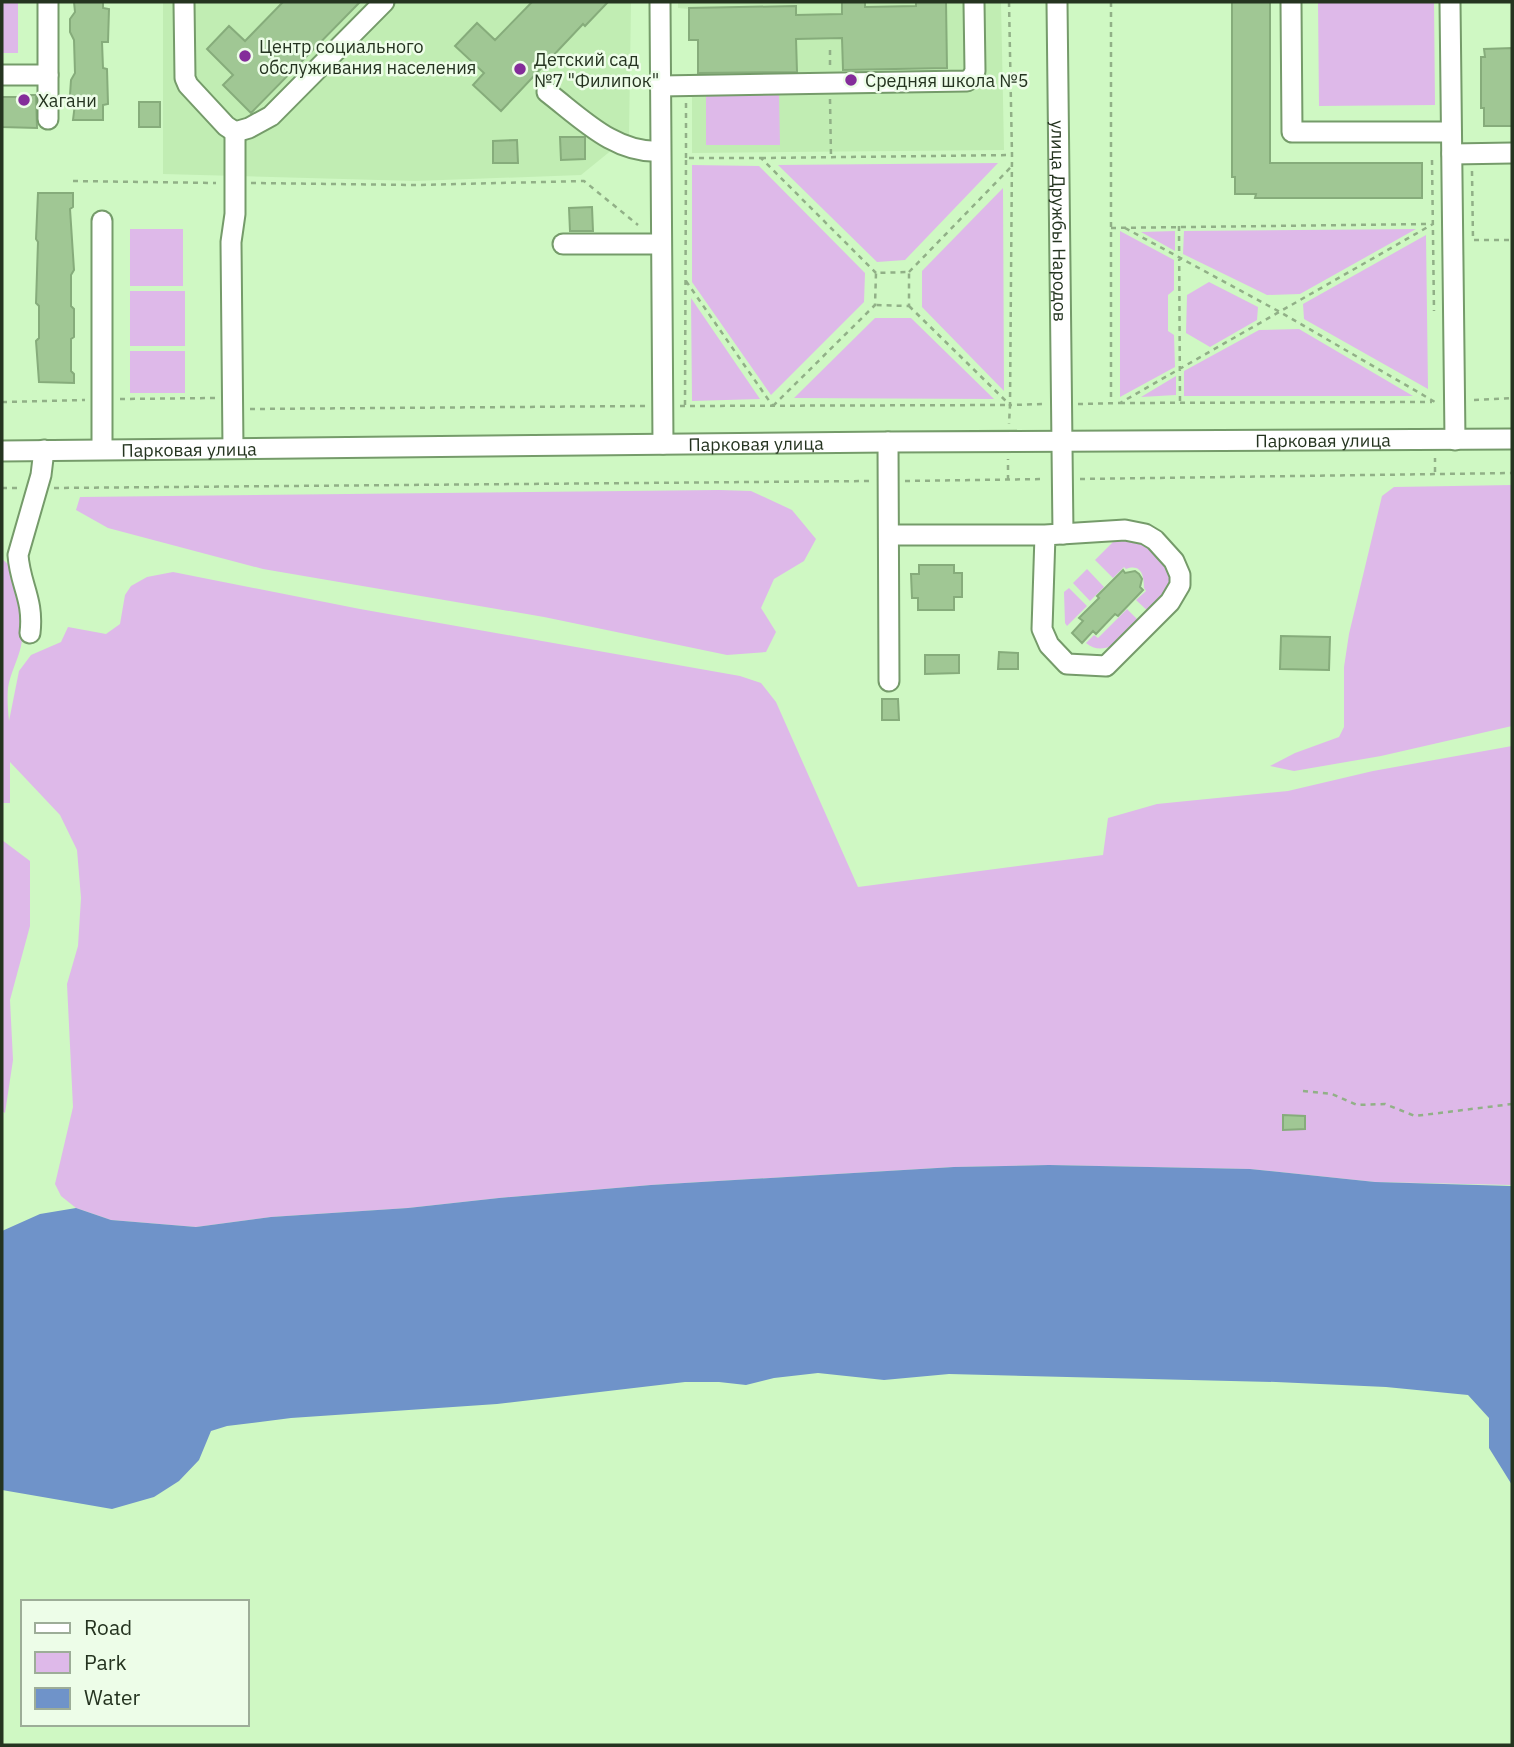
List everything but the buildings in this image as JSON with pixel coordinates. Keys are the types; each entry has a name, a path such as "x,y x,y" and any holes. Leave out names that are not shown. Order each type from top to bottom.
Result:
{"street":[{"path":"48,2 48,119"},
{"path":"184,2 185,78 188,85 226,126 235,132 271,116 384,2"},
{"path":"660,2 663,444"},
{"path":"660,86 967,81 975,71 974,2"},
{"name":"улица Дружбы Народов","path":"1054,535 1063,479 1057,2"},
{"path":"1291,2 1292,132 1451,132"},
{"path":"1450,2 1455,440"},
{"path":"2,75 48,75"},
{"path":"547,92 612,142 639,151 660,151"},
{"path":"233,448 231,242 235,214 235,132"},
{"path":"1452,154 1512,153"},
{"path":"102,221 102,449"},
{"path":"563,244 661,244"},
{"name":"Парковая улица","path":"2,451 1512,439"},
{"path":"888,442 889,681"},
{"path":"30,634 31,609 18,555 38,488 44,450"},
{"path":"888,535 1054,535 1125,530 1145,534 1155,540 1174,561 1180,575 1180,585 1170,602 1106,666 1067,664 1044,638 1042,629 1054,535"}],"path":[{"path":"1009,2 1012,155 1010,405"},
{"path":"1111,2 1111,403"},
{"path":"830,50 831,157"},
{"path":"685,406 686,159 1012,155"},
{"path":"761,158 876,272 909,272"},
{"path":"1472,164 1473,240 1512,240"},
{"path":"909,306 909,272 1011,167"},
{"path":"73,181 416,185 584,181 686,265"},
{"path":"1111,228 1433,224 1120,402"},
{"path":"1179,226 1180,402"},
{"path":"2,402 223,397 243,409 1435,402 1280,312 1125,228"},
{"path":"773,406 875,305 876,272"},
{"path":"686,281 773,406"},
{"path":"875,305 909,306 1010,405"},
{"path":"2,488 1512,473"},
{"path":"1303,1091 1332,1094 1357,1105 1385,1104 1415,1116 1512,1104"}],"shaded area":[{"path":"163,2 631,2 629,136 581,175 415,181 163,174"},
{"name":"Средняя школа №5","path":"678,2 1001,2 1004,150 692,153 692,91 698,91 698,41 689,40 689,9 678,8"}],"green space":[{"path":"2,2 18,2 18,53 2,53"},
{"path":"1318,2 1434,2 1435,105 1319,106"},
{"path":"706,95 779,95 780,145 706,145"},
{"path":"998,163 905,260 877,262 778,165"},
{"path":"692,165 759,166 865,273 864,302 771,395 692,282"},
{"path":"1003,188 1004,391 922,307 922,271"},
{"path":"130,229 183,229 183,286 130,286"},
{"path":"1416,229 1300,294 1267,295 1183,254 1184,231"},
{"path":"1120,231 1174,260 1174,290 1168,295 1168,331 1174,335 1175,367 1120,397"},
{"path":"1175,231 1175,251 1141,232"},
{"path":"1426,235 1428,389 1304,319 1303,304"},
{"path":"1209,282 1258,307 1257,320 1210,347 1186,333 1187,295"},
{"path":"130,291 185,291 185,346 130,346"},
{"path":"691,298 760,399 692,401"},
{"path":"875,318 911,318 994,399 794,398"},
{"path":"1299,329 1413,396 1184,396 1184,371 1259,330"},
{"path":"130,351 185,351 185,393 130,393"},
{"path":"1176,376 1176,395 1141,397"},
{"path":"1512,485 1512,726 1381,756 1294,771 1270,766 1295,753 1339,737 1344,727 1344,667 1349,634 1382,496 1394,487"},
{"path":"751,491 792,510 816,539 804,561 774,579 761,608 776,632 766,652 727,655 544,617 263,569 108,528 76,510 80,497"},
{"path":"1121,538 1144,541 1167,564 1173,583 1151,614 1136,600 1146,591 1139,569 1124,567 1113,578 1095,560 1113,542"},
{"path":"2,559 10,567 21,587 24,611 21,646 8,688 9,721 19,671 31,655 61,642 68,627 106,634 120,624 125,595 131,586 147,577 173,572 360,609 740,676 761,683 776,702 858,887 1103,855 1108,818 1157,804 1288,791 1373,771 1512,746 1512,1185 1375,1182 1250,1169 1049,1165 954,1167 651,1185 408,1208 271,1217 196,1227 111,1220 76,1208 61,1196 55,1184 73,1107 67,984 78,946 81,898 77,850 60,815 10,762 10,803 2,803"},
{"path":"1087,569 1104,587 1090,601 1073,583"},
{"path":"1069,588 1087,606 1067,626 1064,592"},
{"path":"1127,609 1142,624 1108,647 1093,647 1086,643 1094,635 1098,638"},
{"path":"2,840 30,861 30,926 10,1000 13,1060 5,1113 2,1111"}],"water":[{"path":"1049,1165 1250,1169 1375,1182 1512,1186 1512,1485 1489,1448 1489,1418 1468,1395 1386,1387 1276,1382 949,1374 884,1380 818,1373 774,1378 746,1385 685,1382 497,1404 291,1418 227,1426 211,1431 199,1460 179,1481 154,1497 112,1509 2,1490 2,1231 40,1214 76,1208 111,1220 196,1227 271,1217 408,1208 651,1185 954,1167"}],"place":[{"name":"Центр социального обслуживания населения","path":"245,56"},
{"name":"Детский сад №7 \"Филипок\"","path":"520,69"},
{"name":"Средняя школа №5","path":"851,80"},
{"name":"Хагани","path":"24,100"}]}
